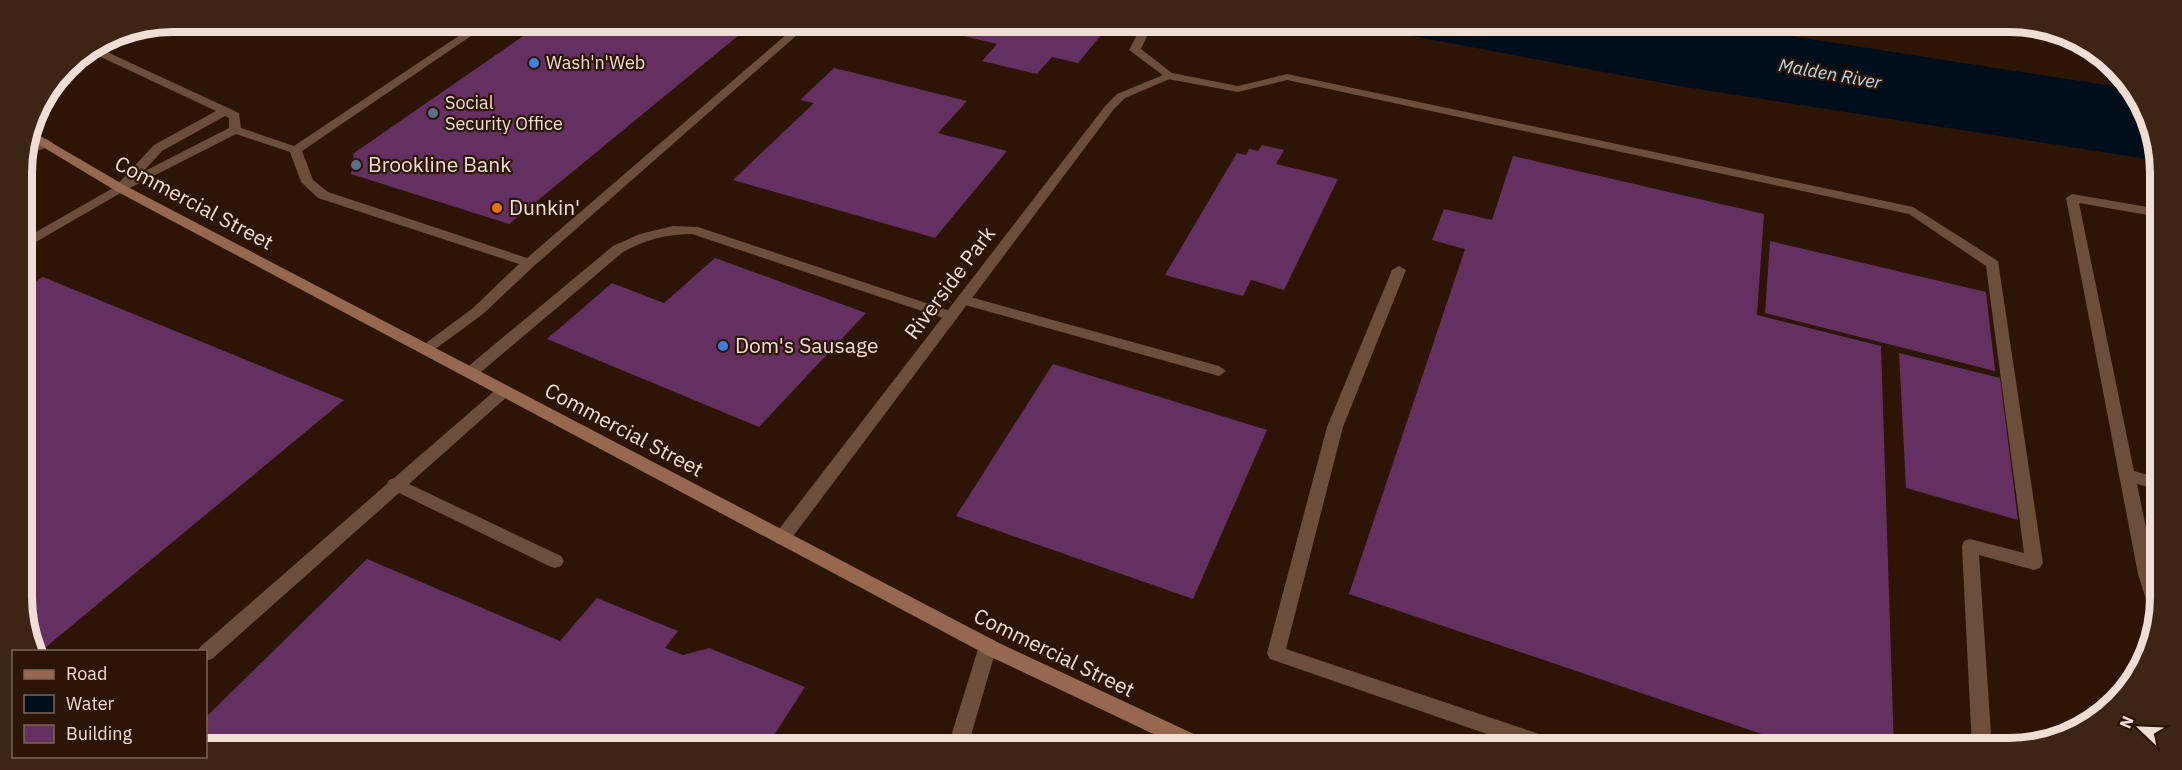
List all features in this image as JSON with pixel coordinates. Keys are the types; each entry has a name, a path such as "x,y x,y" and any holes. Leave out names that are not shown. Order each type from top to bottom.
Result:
{"main road":[{"name":"Commercial Street","path":"36,137 120,188 987,646 1183,738"}],"street":[{"path":"295,150 472,32"},
{"path":"427,351 477,311 529,263 795,32"},
{"path":"1144,32 1135,50 1168,76 1238,89 1287,77 1913,211 1993,264 2034,562 1970,546 1981,738"},
{"path":"99,52 236,116 235,130"},
{"name":"Riverside Park","path":"782,538 1110,107 1121,96 1168,76"},
{"path":"120,188 158,148 225,111"},
{"path":"32,240 120,188 235,130 295,150"},
{"path":"34,148 46,143"},
{"path":"295,150 307,182 323,195 529,263"},
{"path":"2150,211 2072,198 2127,475 2150,575"},
{"path":"470,373 618,249 640,236 670,229 693,230 951,316"},
{"path":"1399,270 1335,427 1276,653 1525,738"},
{"path":"963,300 1219,371"},
{"path":"207,652 395,484 504,391"},
{"path":"2127,475 2150,482"},
{"path":"395,484 555,561"},
{"path":"960,738 987,646"}],"water":[{"name":"Malden River","path":"1391,32 1765,32 2121,88 2140,119 2146,136 2149,159 1679,86"}],"building":[{"path":"529,32 743,32 509,224 351,174 354,153"},
{"path":"947,32 1093,32 1102,34 1078,63 1052,57 1037,74 982,61 997,44"},
{"path":"834,68 967,101 938,133 1007,151 935,238 733,180 814,103 800,100"},
{"path":"1262,145 1284,150 1276,164 1338,179 1284,290 1251,280 1243,296 1165,275 1237,153 1246,155 1249,149 1258,151"},
{"path":"1513,156 1764,214 1757,315 1881,346 1894,738 1774,738 1349,594 1465,249 1432,240 1444,209 1492,220"},
{"path":"1770,241 1986,292 1995,371 1765,313"},
{"path":"715,258 866,313 759,427 547,339 612,283 664,303"},
{"path":"43,277 344,400 42,650 34,625 32,606 32,284"},
{"path":"1899,353 2000,378 2018,520 1906,488"},
{"path":"1053,364 1267,430 1193,599 956,516"},
{"path":"367,559 560,641 597,598 678,631 665,648 683,655 709,648 805,687 772,738 207,738 207,716"}],"place":[{"name":"Wash'n'Web","path":"534,63"},
{"name":"Social Security Office","path":"433,113"},
{"name":"Brookline Bank","path":"356,165"},
{"name":"Dunkin'","path":"497,208"},
{"name":"Dom's Sausage","path":"723,346"}]}
